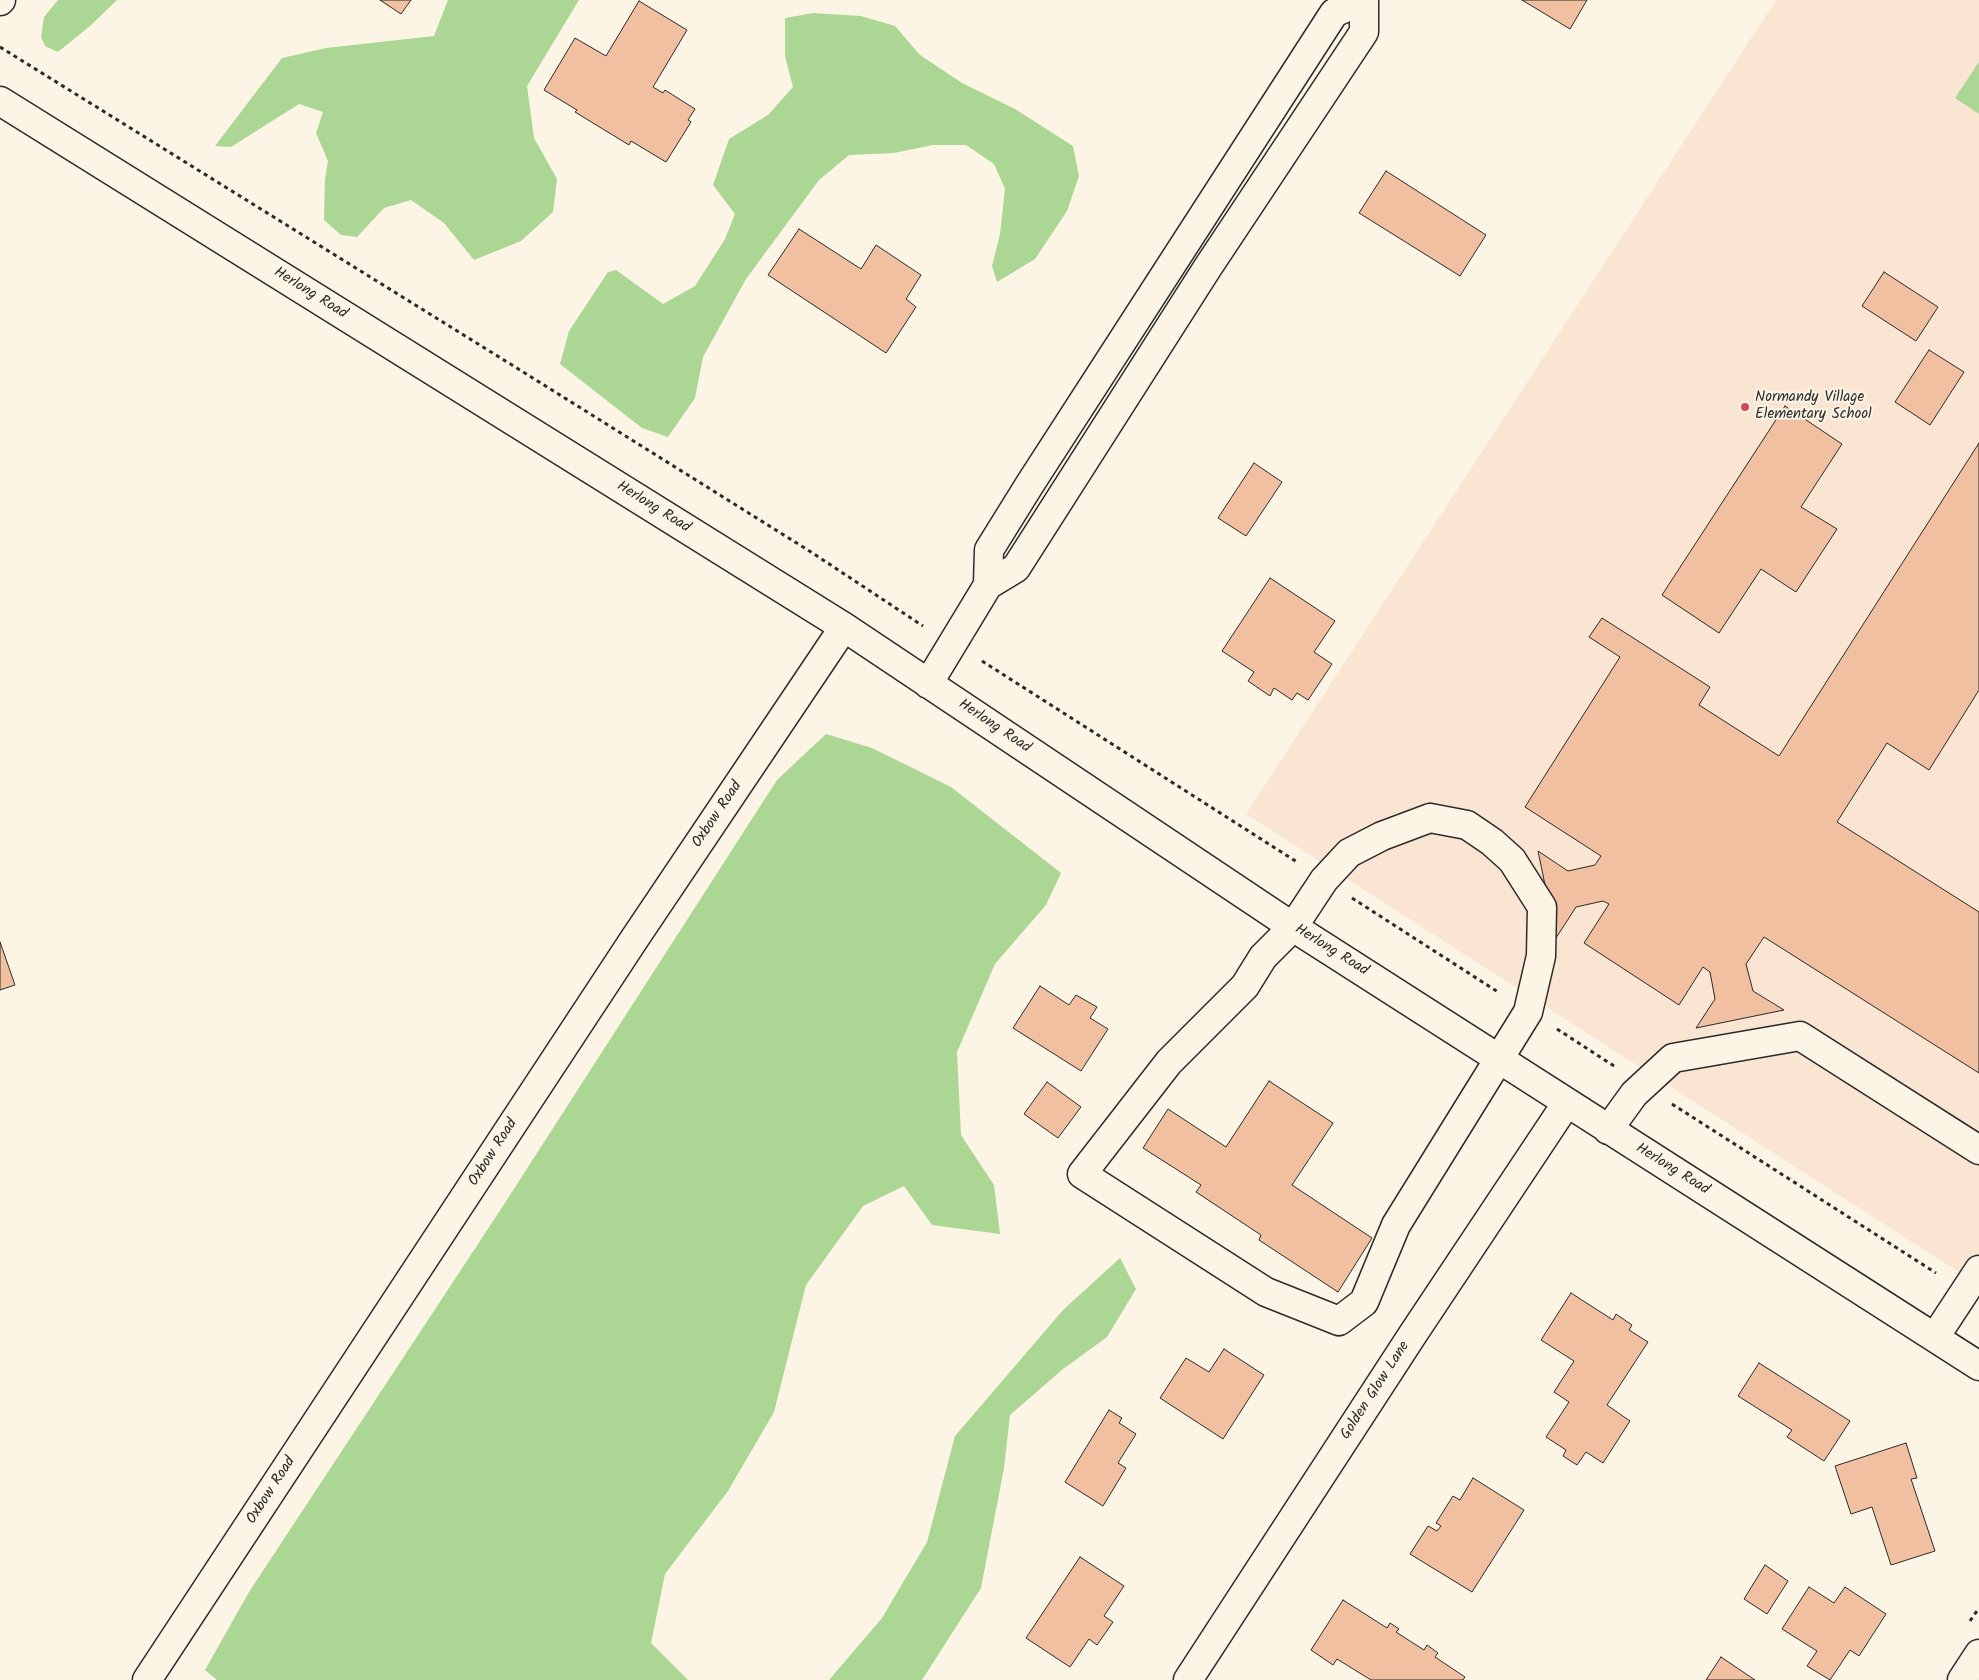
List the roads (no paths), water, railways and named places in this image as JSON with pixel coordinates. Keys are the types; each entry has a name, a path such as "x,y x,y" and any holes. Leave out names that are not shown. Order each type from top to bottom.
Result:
{"street":[{"path":"928,684 988,585 1016,568 1208,266 1364,32 1363,0 1334,12 1030,484 989,550 988,585"},
{"name":"Herlong Road","path":"0,101 844,627 1292,927 1499,1058 1566,1104 1979,1366"},
{"name":"Oxbow Road","path":"148,1680 635,938 844,627"},
{"path":"1430,818 1467,825 1492,842 1512,860 1542,907 1541,956 1528,1011 1396,1224 1364,1302 1339,1321 1266,1292 1082,1174 1169,1062 1245,986 1263,957 1292,927 1324,880 1349,853 1382,836 1430,818"},
{"path":"1608,1130 1644,1085 1674,1058 1800,1036 1979,1150"},
{"name":"Golden Glow Lane","path":"1188,1680 1408,1342 1566,1104"},
{"path":"1935,1337 1979,1270"},
{"path":"1962,1680 1979,1654"}],"place":[{"name":"Normandy Village Elementary School","path":"1745,407"}]}
